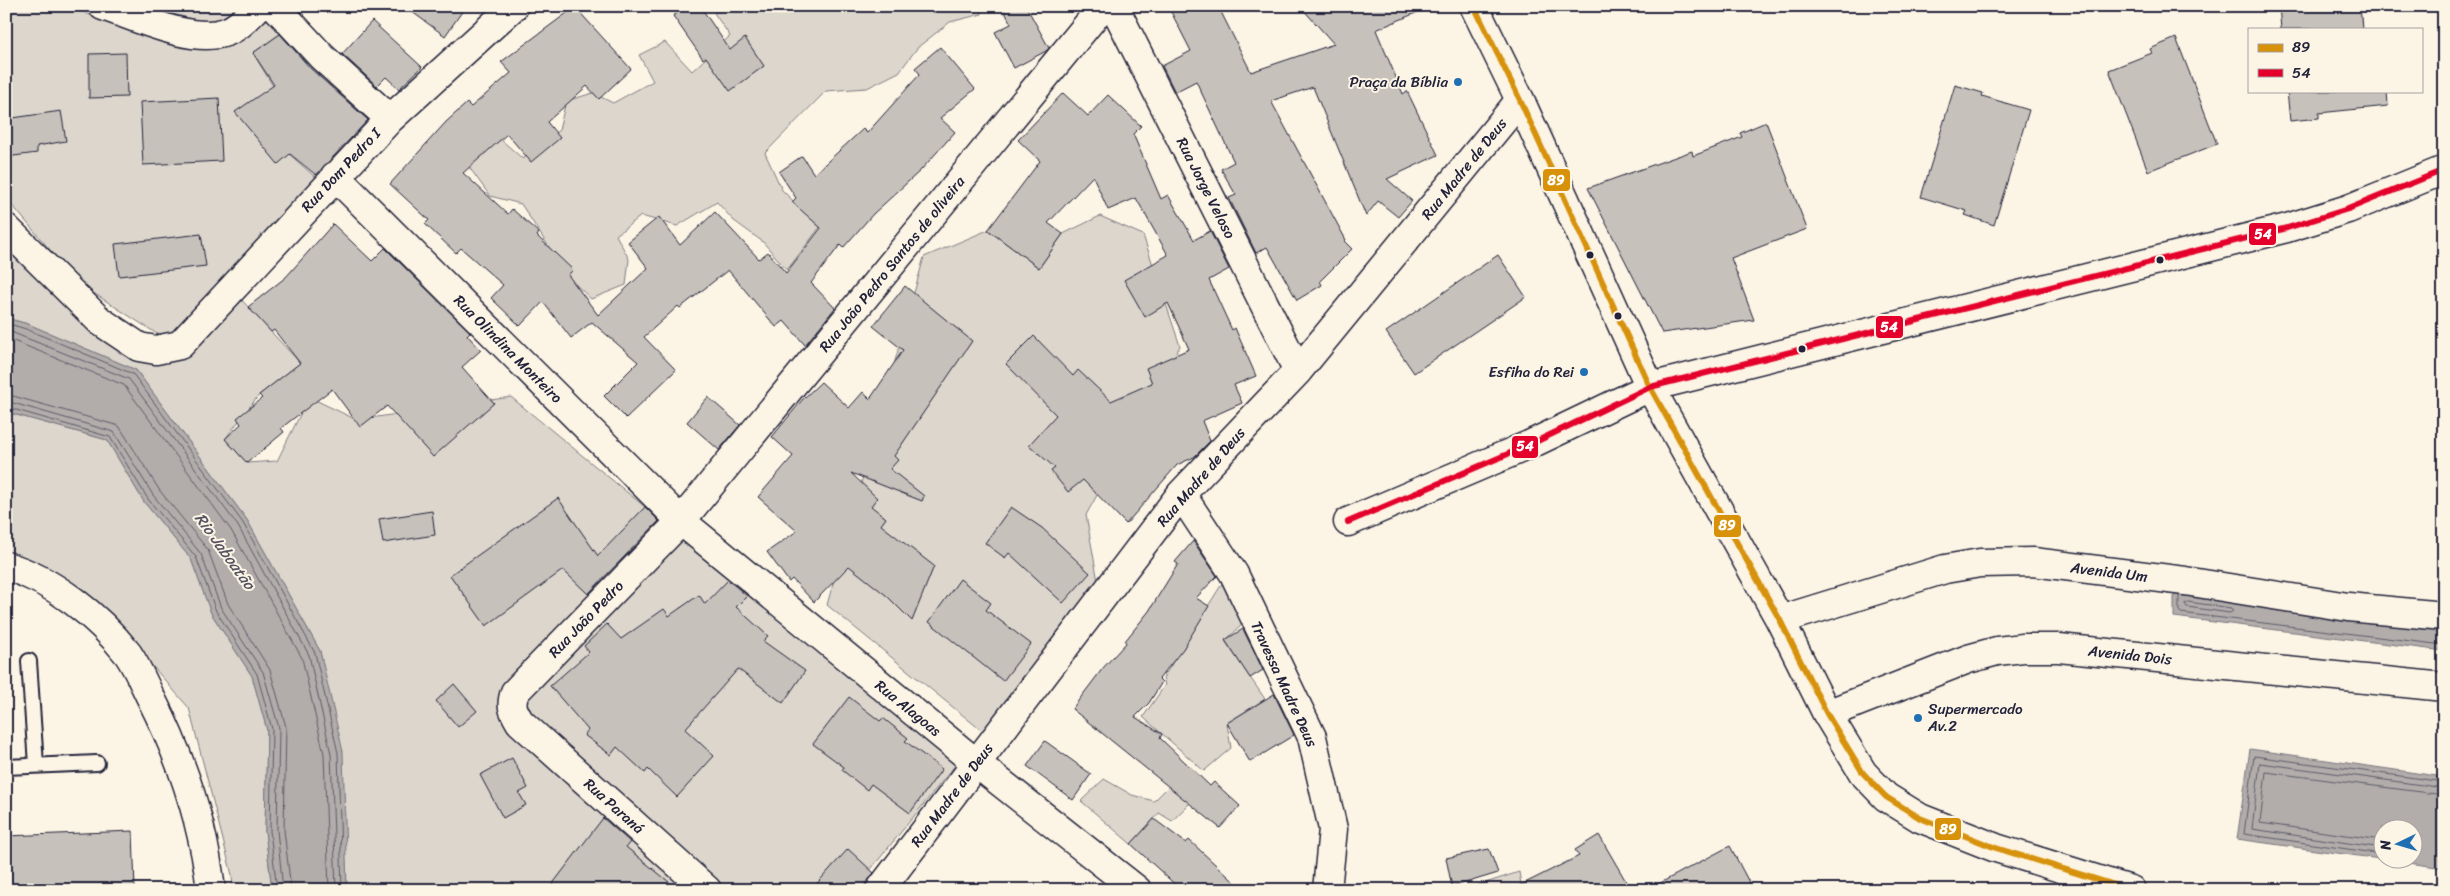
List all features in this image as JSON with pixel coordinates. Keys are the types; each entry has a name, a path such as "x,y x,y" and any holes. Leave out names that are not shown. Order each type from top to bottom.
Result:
{"street":[{"path":"103,6 187,33 215,35 241,24 259,6"},
{"path":"276,6 322,57 390,120"},
{"name":"Rua Dom Pedro I","path":"6,228 100,321 139,347 156,350 180,345 335,176 390,120 514,6"},
{"name":"Rua João Pedro Santos de oliveira","path":"681,521 1103,6"},
{"name":"Rua Jorge Veloso","path":"1114,6 1298,371"},
{"path":"1474,6 1520,100 1650,387 1780,620 1827,714 1863,773 1886,797 1920,818 1996,848 2131,890"},
{"name":"Rua Madre de Deus","path":"880,890 1182,494 1298,371 1520,100"},
{"path":"1348,522 1529,445 1650,387 2287,228 2348,209 2444,170"},
{"name":"Rua Olindina Monteiro","path":"335,176 681,521"},
{"name":"Travessa Madre Deus","path":"1182,494 1234,574 1312,737 1333,830 1327,890"},
{"name":"Rua João Pedro","path":"520,722 512,709 511,703 515,692 681,521"},
{"name":"Rua Alagoas","path":"681,521 976,764 1137,890"},
{"name":"Avenida Um","path":"1780,620 1945,569 1980,563 2033,562 2185,581 2348,607 2444,616"},
{"path":"6,566 20,570 77,602 128,655 173,743 188,783 212,890"},
{"name":"Avenida Dois","path":"1827,714 1968,660 1997,651 2023,648 2059,648 2444,687"},
{"name":"Rua Paraná","path":"520,722 707,890"}],"lane":[{"path":"29,661 36,765"},
{"path":"6,767 97,763"}],"shaded area":[{"path":"14,6 62,6 120,24 211,44 267,14 284,31 253,53 273,86 237,114 289,154 322,183 165,339 78,283 12,205 6,185 6,45"},
{"path":"143,6 244,6 228,24 192,19"},
{"path":"730,6 981,6 982,14 950,22 918,47 899,72 867,88 826,91 765,153 782,190 820,227 787,270 763,242 733,220 717,202 677,226 641,216 616,235 629,259 626,285 591,299 569,278 521,204 490,196 469,167 499,138 523,159 559,130 566,101 593,93 613,103 653,81 639,55 665,42 692,71 730,36 714,13"},
{"path":"1100,216 1143,235 1180,346 1086,515 1099,587 986,734 827,605 924,257 988,230 1039,268 1063,234"},
{"path":"6,242 172,360 237,295 300,363 259,395 225,439 247,463 277,461 309,397 357,420 511,397 957,763 854,890 347,890 344,825 320,651 247,520 136,370 28,324 6,318"},
{"path":"6,412 107,440 144,502 191,559 211,613 252,676 267,730 265,831 272,890 233,890 232,875 189,708 94,599 6,553"},
{"path":"1225,579 1247,620 1225,641 1265,699 1227,723 1231,748 1204,771 1143,717 1165,685 1163,678"},
{"path":"1178,777 1199,794 1172,821 1159,813 1131,844 1081,801 1104,779 1132,795 1154,801"},
{"path":"1519,872 1522,890 1464,890"}],"water":[{"name":"Rio Jaboatão","path":"6,318 28,324 136,370 247,520 320,651 343,752 347,890 272,890 265,831 267,730 252,676 211,613 191,559 144,502 107,440 6,412"},
{"path":"2174,588 2444,626 2444,651 2174,617"},
{"path":"2250,749 2444,777 2444,868 2422,865 2422,818 2372,818 2372,858 2237,839"}],"building":[{"path":"404,6 466,6 445,36"},
{"path":"686,6 700,6 730,50 745,38 764,66 730,91 706,57 703,59 673,16"},
{"path":"1002,6 1026,6 1049,48 1014,68 995,32 1011,24"},
{"path":"1168,6 1218,6 1251,72 1334,44 1300,6 1432,6 1376,30 1403,94 1407,91 1438,155 1387,179 1412,201 1398,217 1378,201 1366,216 1313,87 1271,101 1346,240 1344,241 1352,249 1320,281 1322,285 1297,300 1267,247 1256,253 1229,198 1236,195 1221,169 1234,162 1196,81 1175,92 1162,66 1191,51"},
{"path":"2279,6 2360,6 2362,28 2281,28"},
{"path":"575,7 631,69 599,99 587,86 547,122 560,138 531,162 507,134 463,173 508,214 512,209 539,233 537,236 573,270 568,275 598,315 648,268 628,242 659,217 680,245 715,212 759,259 768,252 786,273 821,228 792,202 796,198 779,172 802,156 814,174 863,129 867,133 920,74 915,68 940,47 975,89 940,118 955,132 921,170 873,214 843,248 840,245 811,283 835,308 805,345 784,321 776,327 728,270 680,308 678,306 644,337 676,370 626,418 604,396 638,362 592,322 571,338 543,302 520,326 491,298 503,285 461,248 456,253 425,224 429,220 390,184 446,122 467,103 471,107 511,73 501,62"},
{"path":"372,21 422,67 399,89 386,77 377,86 342,54"},
{"path":"280,34 311,69 368,120 316,175 290,154 278,164 235,112 274,85 253,53"},
{"path":"2176,38 2217,144 2148,171 2109,70 2152,53 2150,49"},
{"path":"126,53 127,97 89,98 89,54"},
{"path":"1955,85 1983,93 1982,96 2029,110 1994,225 1965,215 1967,211 1921,197"},
{"path":"2287,92 2387,92 2388,106 2319,113 2319,118 2290,121"},
{"path":"1063,93 1088,116 1108,95 1141,126 1133,134 1161,199 1168,195 1194,240 1210,231 1229,269 1209,280 1232,330 1235,328 1256,376 1234,385 1242,403 1202,421 1210,441 1194,457 1177,465 1126,524 1083,480 1068,492 1051,471 1055,468 1029,445 1056,415 1006,364 1034,336 1073,376 1078,370 1111,401 1152,383 1146,368 1189,349 1168,303 1145,317 1124,280 1168,255 1136,198 1108,210 1093,176 1048,223 1063,234 1039,268 988,230 1040,161 1018,140"},
{"path":"219,98 222,161 143,165 140,102"},
{"path":"61,111 66,141 37,146 37,153 6,157 6,119"},
{"path":"1766,122 1807,229 1731,258 1754,320 1662,333 1588,188 1692,151 1693,156 1742,137 1740,133"},
{"path":"333,224 372,261 385,248 470,332 467,335 481,350 462,367 494,403 433,457 387,406 360,427 332,389 281,428 284,432 247,463 225,439 241,424 237,418 262,398 259,395 300,363 274,330 271,332 248,307 286,277"},
{"path":"201,234 206,266 119,276 115,244"},
{"path":"1498,255 1526,297 1414,373 1386,332"},
{"path":"905,286 972,341 894,456 898,460 890,469 924,496 922,501 851,473 877,498 871,506 886,518 881,525 934,566 912,621 887,596 849,566 814,602 792,579 789,582 767,552 797,531 758,497 793,456 772,437 803,399 821,382 849,408 863,392 870,399 903,350 873,326"},
{"path":"708,397 740,425 719,450 687,422"},
{"path":"558,498 598,556 645,507 659,521 588,594 563,570 486,626 450,575"},
{"path":"1011,507 1042,528 1090,573 1063,603 1009,553 1005,558 985,543"},
{"path":"432,511 435,535 383,543 379,519"},
{"path":"1193,541 1217,576 1196,598 1209,606 1183,649 1159,679 1162,682 1149,703 1135,717 1162,734 1160,738 1210,786 1214,782 1240,806 1220,828 1072,709 1103,668 1126,643 1125,641 1149,611 1178,564 1175,562"},
{"path":"960,579 991,603 986,610 1031,644 1003,681 929,622"},
{"path":"728,580 747,596 736,607 768,636 763,641 805,671 783,703 738,669 685,729 714,756 677,797 648,769 645,773 617,747 611,755 584,735 588,730 550,686 589,652 584,646 607,624 621,639 664,609 669,616 699,595 705,604"},
{"path":"1243,629 1263,670 1250,678 1225,640"},
{"path":"454,684 477,711 458,727 436,701"},
{"path":"1274,694 1294,735 1250,762 1227,723"},
{"path":"849,697 880,721 883,718 908,738 905,741 942,769 910,813 871,784 867,790 842,770 844,767 813,744"},
{"path":"1045,741 1091,774 1073,800 1027,766"},
{"path":"512,758 528,788 519,793 526,805 503,818 480,775"},
{"path":"603,818 630,842 626,847 679,890 548,890"},
{"path":"1154,819 1186,843 1189,840 1243,890 1181,890 1131,844"},
{"path":"133,831 135,890 6,890 6,836"},
{"path":"1599,835 1631,890 1511,890 1579,856 1575,850"},
{"path":"1730,846 1753,890 1647,890"},
{"path":"848,849 874,873 861,890 811,890"},
{"path":"1489,849 1498,873 1452,887 1446,858"}],"transit line":[{"name":"89","path":"1474,6 1520,100 1650,387 1780,620 1827,714 1863,773 1886,797 1920,818 1996,848 2131,890"},
{"name":"54","path":"1348,522 1529,445 1650,387 2287,228 2348,209 2444,170"}],"place":[{"name":"Praça da Bíblia","path":"1458,82"},
{"name":"Esfiha do Rei","path":"1584,372"},
{"name":"Supermercado Av.2","path":"1918,718"}]}
